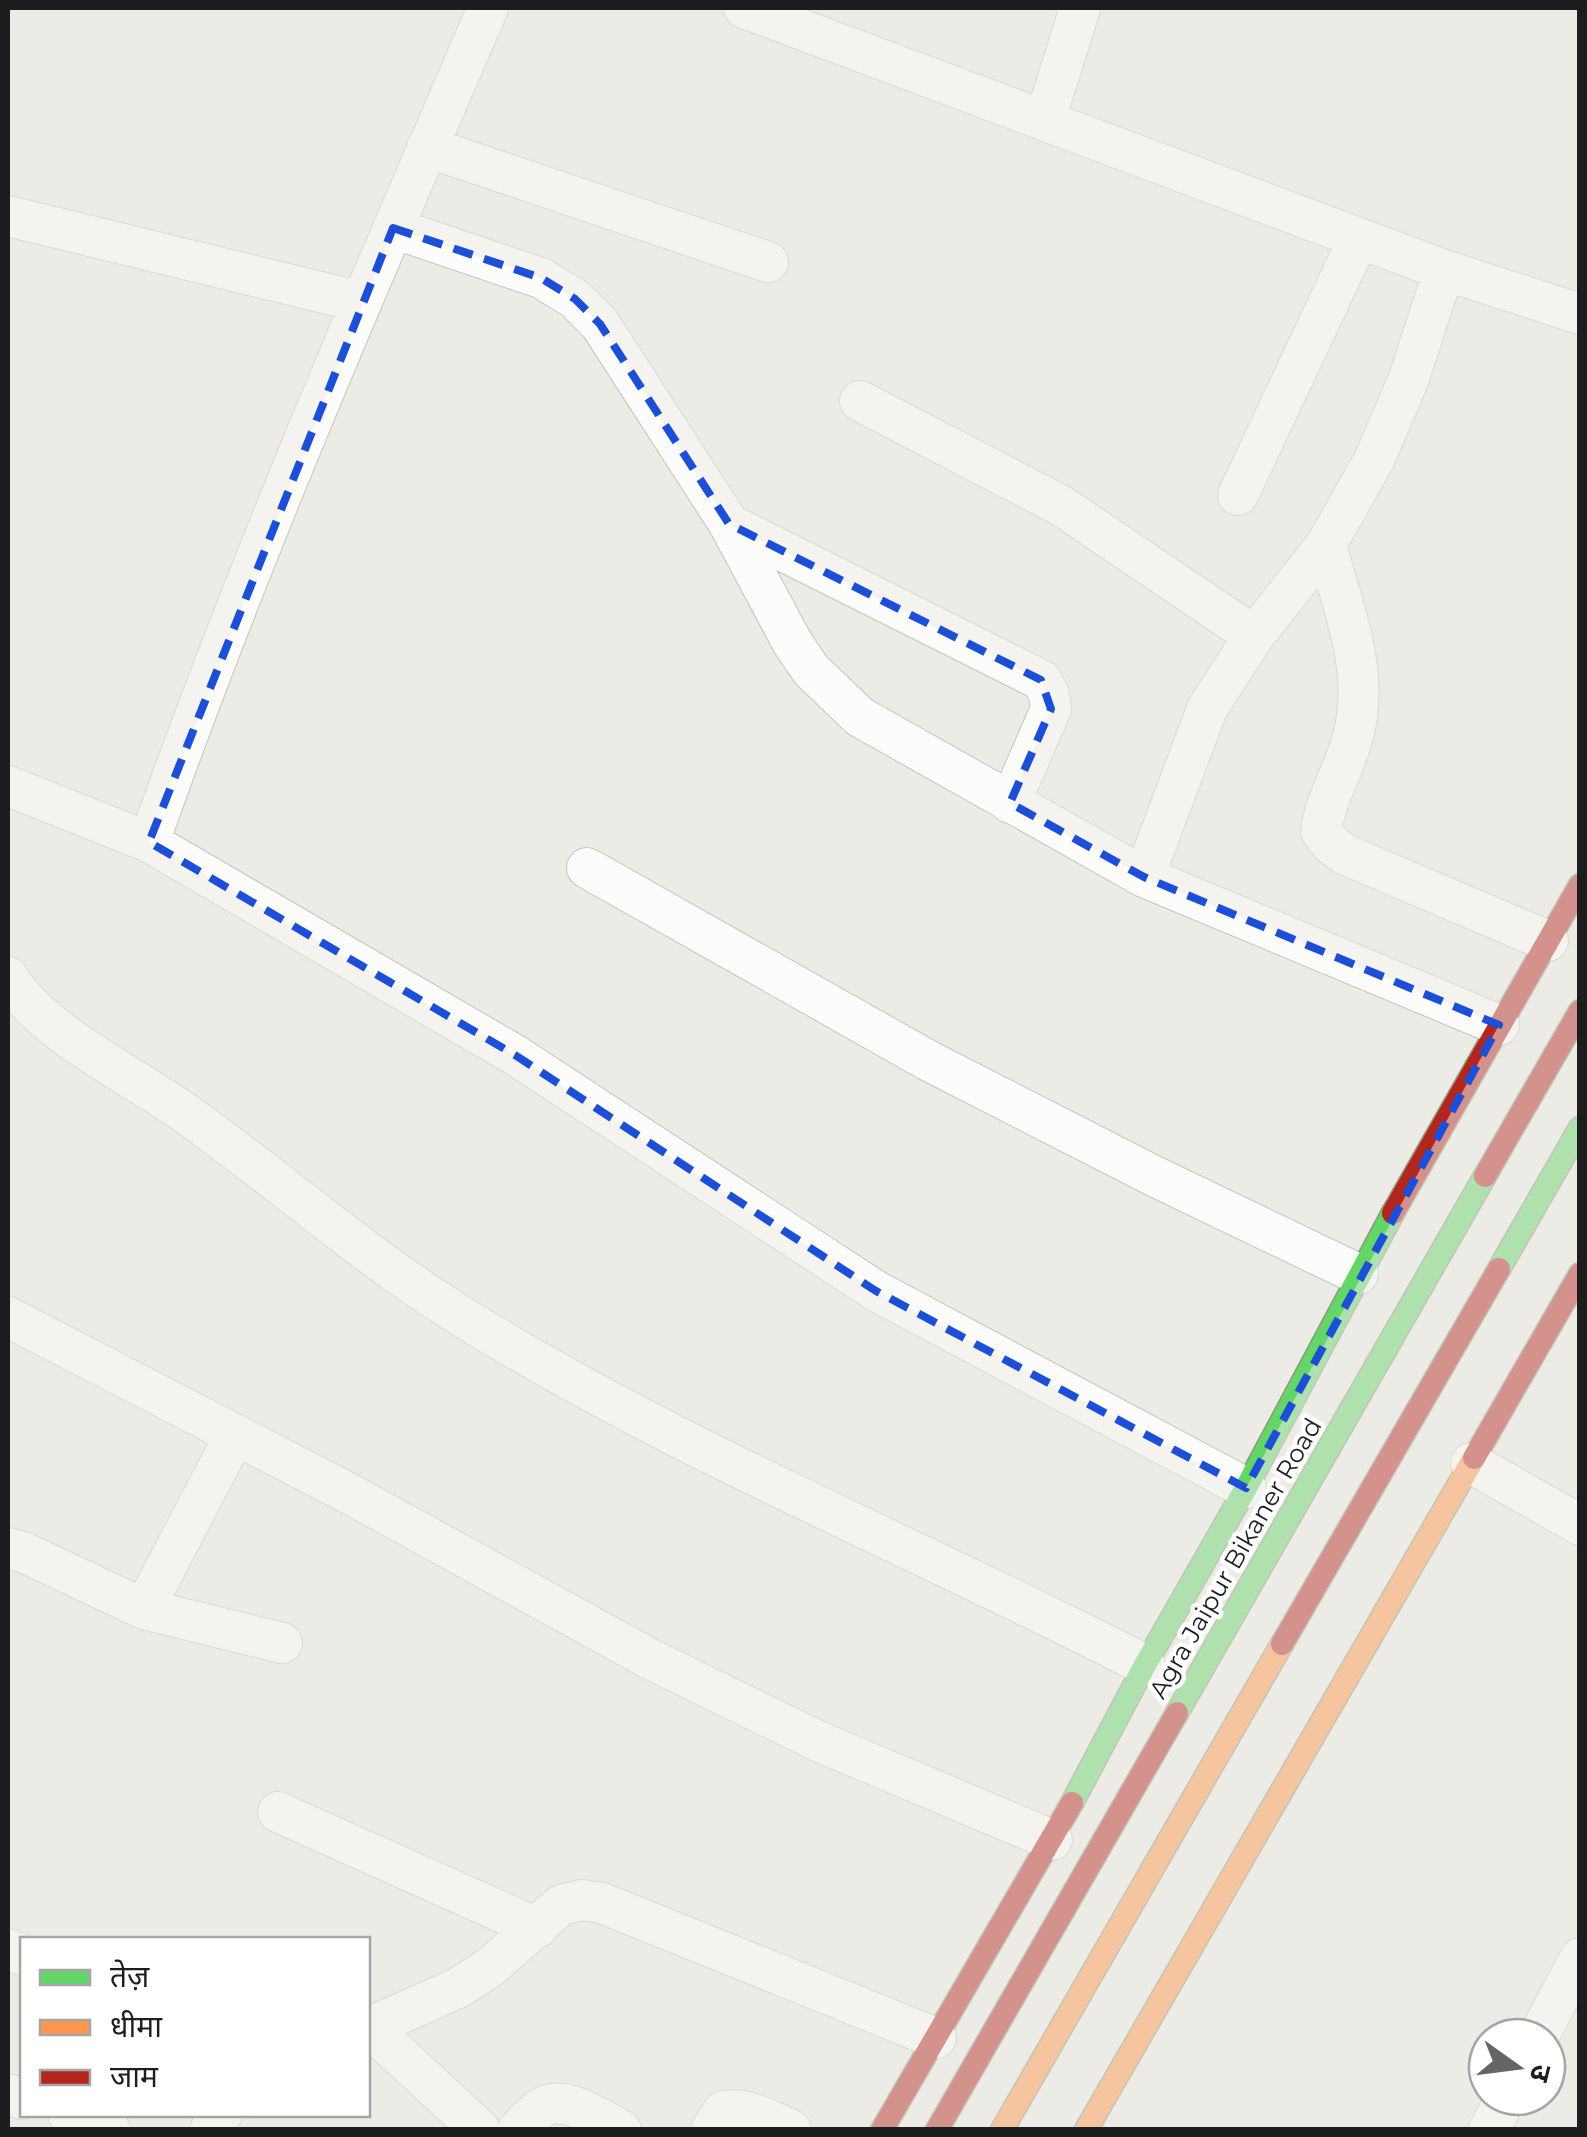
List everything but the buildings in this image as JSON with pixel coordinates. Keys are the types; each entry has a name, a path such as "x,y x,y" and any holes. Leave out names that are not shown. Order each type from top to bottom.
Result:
{"main road":[{"path":"882,2130 1052,1840 1145,1665 1246,1488 1358,1274 1580,886"},
{"name":"Agra Jaipur Bikaner Road","path":"936,2130 1580,1011"},
{"path":"1002,2130 1580,1128"},
{"path":"1101,2125 1580,1274"}],"street":[{"path":"149,842 190,728 360,302 488,8"},
{"path":"744,8 1444,270 1580,314"},
{"path":"1045,120 1080,8"},
{"path":"428,147 768,262"},
{"path":"8,216 360,302"},
{"path":"392,228 541,278 575,300 600,324 729,524 810,670 860,717 1144,877 1498,1025"},
{"path":"1238,494 1359,238"},
{"path":"1144,877 1207,708 1254,636 1326,546 1381,444 1408,381 1444,270"},
{"path":"860,401 1060,505 1254,636"},
{"path":"729,524 1042,680 1051,710 1010,804"},
{"path":"1326,546 1356,657 1360,692 1355,731 1324,814 1322,831 1346,855 1548,941"},
{"path":"8,786 149,842 515,1056 876,1292 1246,1488"},
{"path":"587,868 929,1061 1358,1274"},
{"path":"8,977 18,995 53,1026 166,1098 398,1275 455,1312 592,1392 1145,1665"},
{"path":"8,1317 650,1659 820,1742 1052,1840"},
{"path":"144,1609 235,1436"},
{"path":"1471,1463 1580,1525"},
{"path":"8,1548 144,1609 282,1643"},
{"path":"278,1812 536,1928"},
{"path":"370,2027 458,1988 489,1968 560,1905 582,1900 602,1904 936,2038"},
{"path":"1568,2007 1580,1958"},
{"path":"370,2030 480,2130"},
{"path":"518,2130 544,2106 557,2103 572,2106 621,2130"},
{"path":"711,2130 723,2111 736,2109 791,2130"}],"highlighted area":[{"path":"393,228 541,278 575,299 600,324 729,524 1041,680 1051,709 1010,803 1144,877 1499,1025 1246,1488 876,1291 515,1055 149,842"}],"traffic: fast":[{"path":"1499,1269 1580,1128"},
{"path":"1177,1713 1485,1176"},
{"path":"1072,1803 1393,1213"}],"traffic: slow":[{"path":"1086,2130 1474,1458"},
{"path":"1002,2130 1282,1644"}],"traffic: jam":[{"path":"1393,1213 1580,885"},
{"path":"1485,1176 1580,1011"},
{"path":"1282,1644 1499,1269"},
{"path":"1474,1458 1580,1274"},
{"path":"937,2130 1177,1713"},
{"path":"882,2130 1072,1803"}]}
